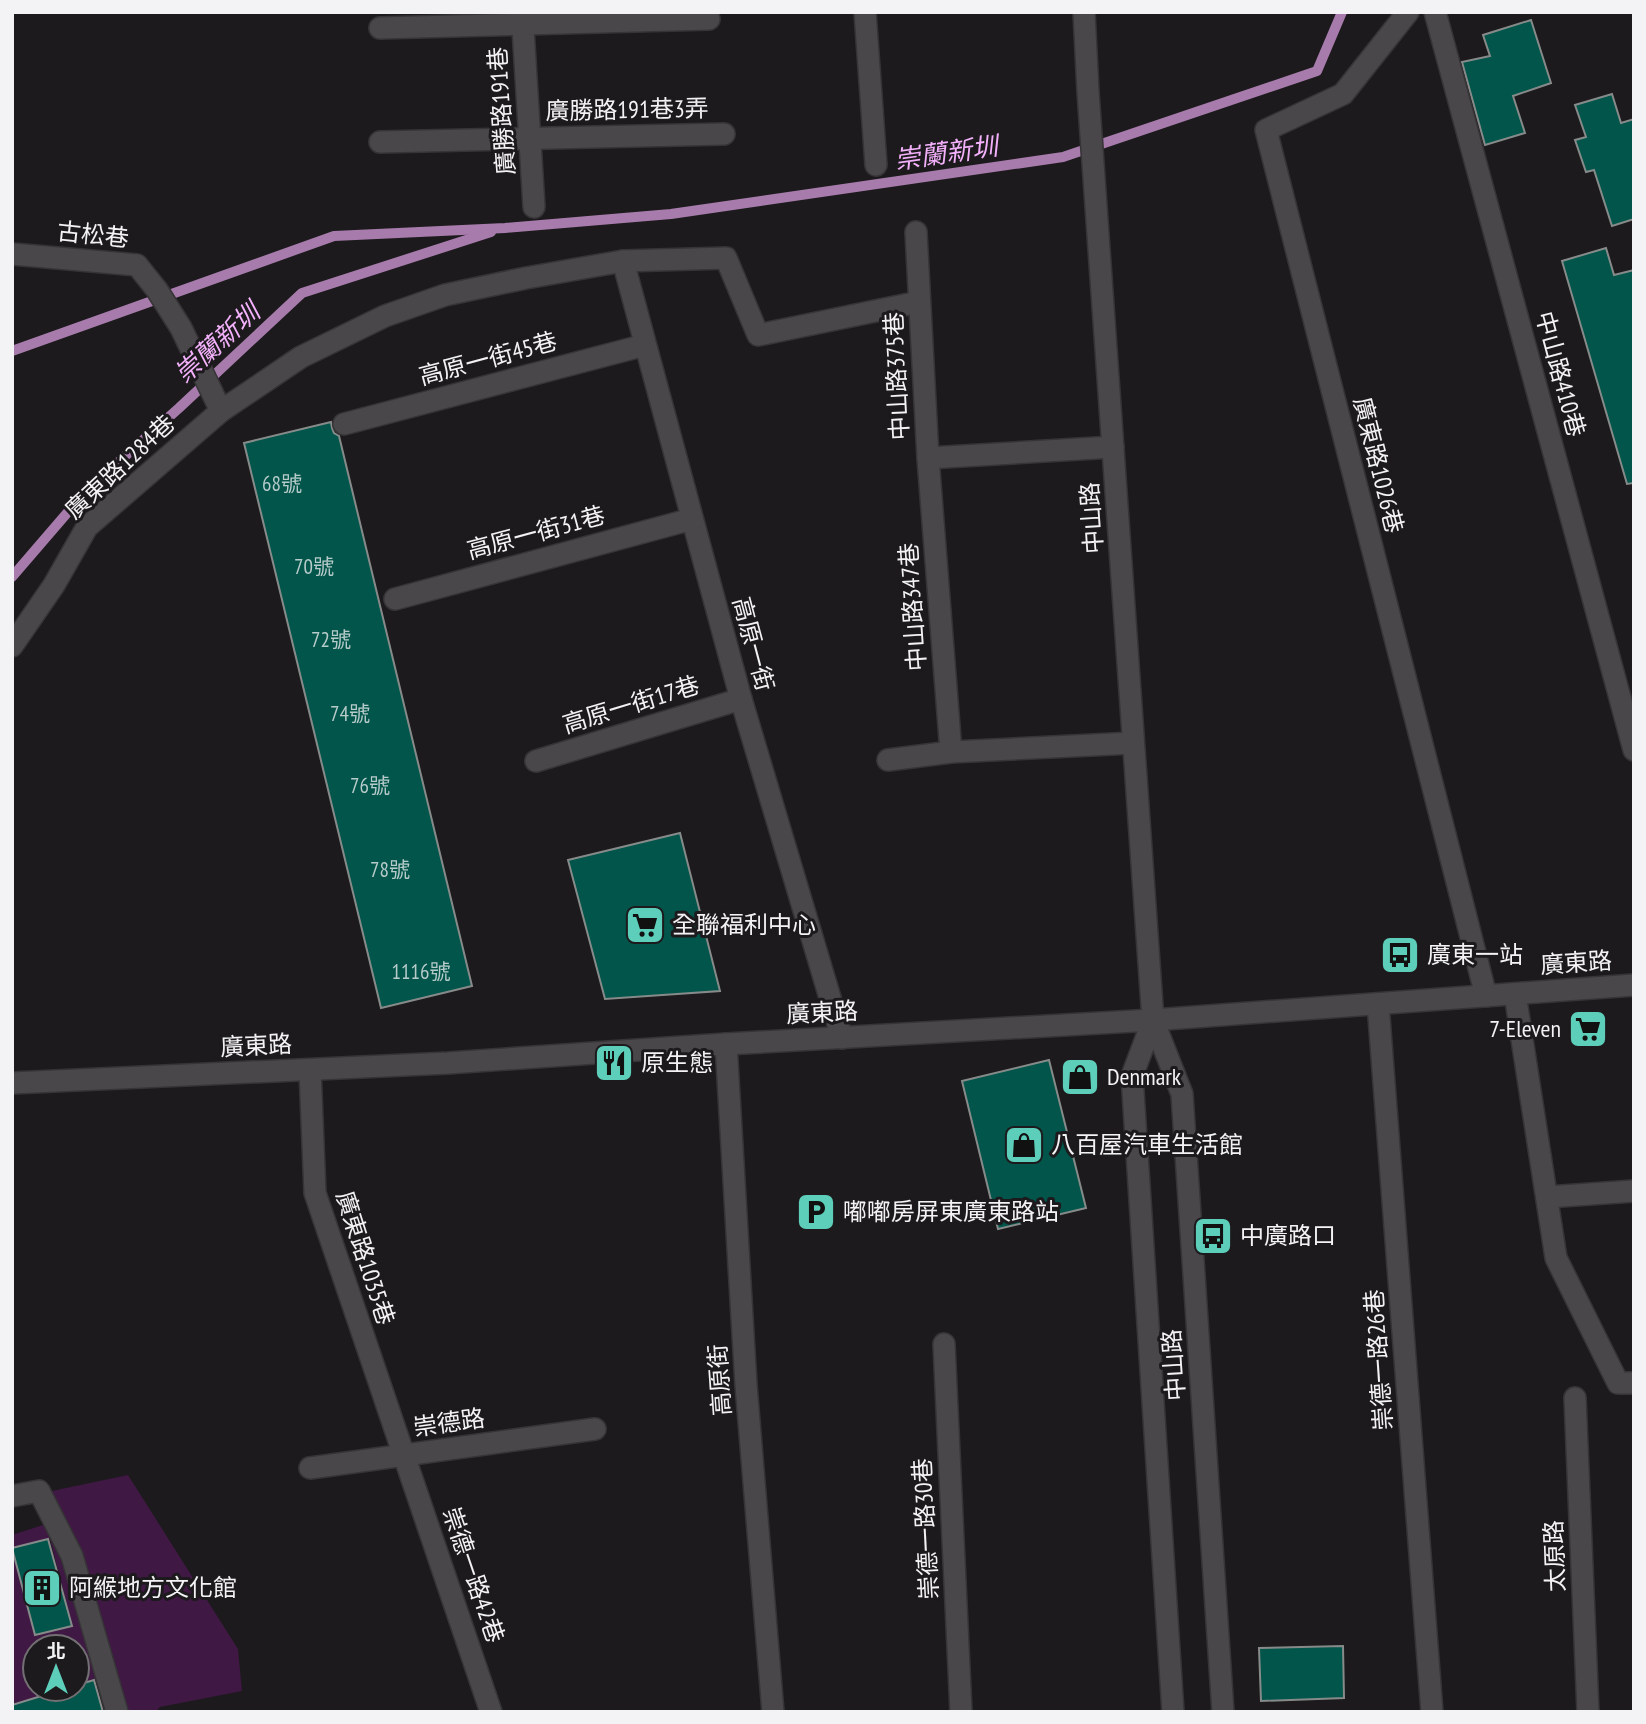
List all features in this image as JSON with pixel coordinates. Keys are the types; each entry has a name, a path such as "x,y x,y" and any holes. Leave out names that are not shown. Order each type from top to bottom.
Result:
{"street":[{"path":"864,12 876,165"},
{"name":"中山路","path":"1084,12 1153,1020 1182,1094 1223,1712"},
{"name":"廣東路1026巷","path":"1408,12 1343,94 1266,130 1486,996"},
{"name":"中山路410巷","path":"1435,12 1634,750"},
{"path":"380,29 523,19 709,19"},
{"name":"廣勝路191巷","path":"523,19 534,206"},
{"name":"廣勝路191巷3弄","path":"380,142 724,134"},
{"name":"中山路375巷","path":"916,232 928,458 1113,447"},
{"name":"古松巷","path":"12,254 137,265 181,328 221,411"},
{"name":"廣東路1284巷","path":"12,646 54,585 87,527 221,411 301,357 385,316 445,295 623,261 726,258 758,335 919,302"},
{"name":"高原一街","path":"623,261 741,699 842,1038"},
{"name":"高原一街45巷","path":"344,425 645,345"},
{"name":"中山路347巷","path":"928,458 951,752"},
{"name":"高原一街31巷","path":"395,599 692,519"},
{"name":"高原一街17巷","path":"536,761 741,699"},
{"path":"888,760 951,752 1133,743"},
{"name":"廣東路","path":"12,1083 448,1063 1153,1020 1634,985"},
{"path":"1515,994 1556,1258 1626,1383"},
{"name":"崇德一路26巷","path":"1378,1004 1432,1712"},
{"name":"中山路","path":"1153,1020 1132,1076 1173,1712"},
{"name":"高原街","path":"726,1044 746,1385 773,1712"},
{"name":"廣東路1035巷","path":"310,1070 315,1193 404,1456"},
{"path":"1547,1197 1634,1191"},
{"name":"崇德一路30巷","path":"944,1344 961,1712"},
{"name":"太原路","path":"1574,1398 1588,1712"},
{"name":"崇德路","path":"310,1468 595,1429"},
{"name":"崇德一路42巷","path":"404,1456 491,1712"},
{"path":"12,1496 39,1491 72,1556 117,1712"}],"shaded area":[{"path":"128,1475 238,1649 242,1691 160,1707 156,1712 113,1712 103,1677 91,1681 91,1633 42,1633 72,1625 50,1539 12,1548 12,1535 46,1524 47,1492"},
{"path":"12,1549 34,1633 21,1633 21,1702 14,1704 14,1712 12,1697"}],"building":[{"path":"1531,20 1551,83 1513,96 1525,133 1485,145 1462,62 1490,56 1483,35"},
{"path":"1612,94 1621,123 1634,119 1634,219 1612,226 1594,170 1586,172 1575,140 1586,137 1575,105"},
{"path":"1606,248 1614,275 1634,270 1634,483 1627,484 1562,261"},
{"path":"331,422 334,433 339,436 472,986 381,1008 244,443"},
{"name":"全聯福利中心","path":"680,833 720,991 605,999 568,860"},
{"name":"八百屋汽車生活館","path":"1049,1060 1086,1208 998,1229 962,1081"},
{"name":"阿緱地方文化館","path":"48,1539 72,1626 34,1633 12,1548"},
{"path":"1343,1646 1344,1698 1261,1701 1259,1648"},
{"path":"94,1680 103,1712 12,1712 12,1705 21,1702 91,1703 91,1681"}],"waterway":[{"name":"崇蘭新圳","path":"12,351 334,236 505,228 671,214 1063,157 1317,71 1342,12"},
{"name":"崇蘭新圳","path":"12,577 86,491 302,293 491,232"}],"place":[{"name":"全聯福利中心","path":"645,925"},
{"name":"廣東一站","path":"1400,955"},
{"name":"7-Eleven","path":"1588,1029"},
{"name":"原生態","path":"614,1063"},
{"name":"Denmark","path":"1080,1077"},
{"name":"八百屋汽車生活館","path":"1024,1145"},
{"name":"嘟嘟房屏東廣東路站","path":"816,1212"},
{"name":"中廣路口","path":"1213,1236"},
{"name":"阿緱地方文化館","path":"42,1588"}]}
